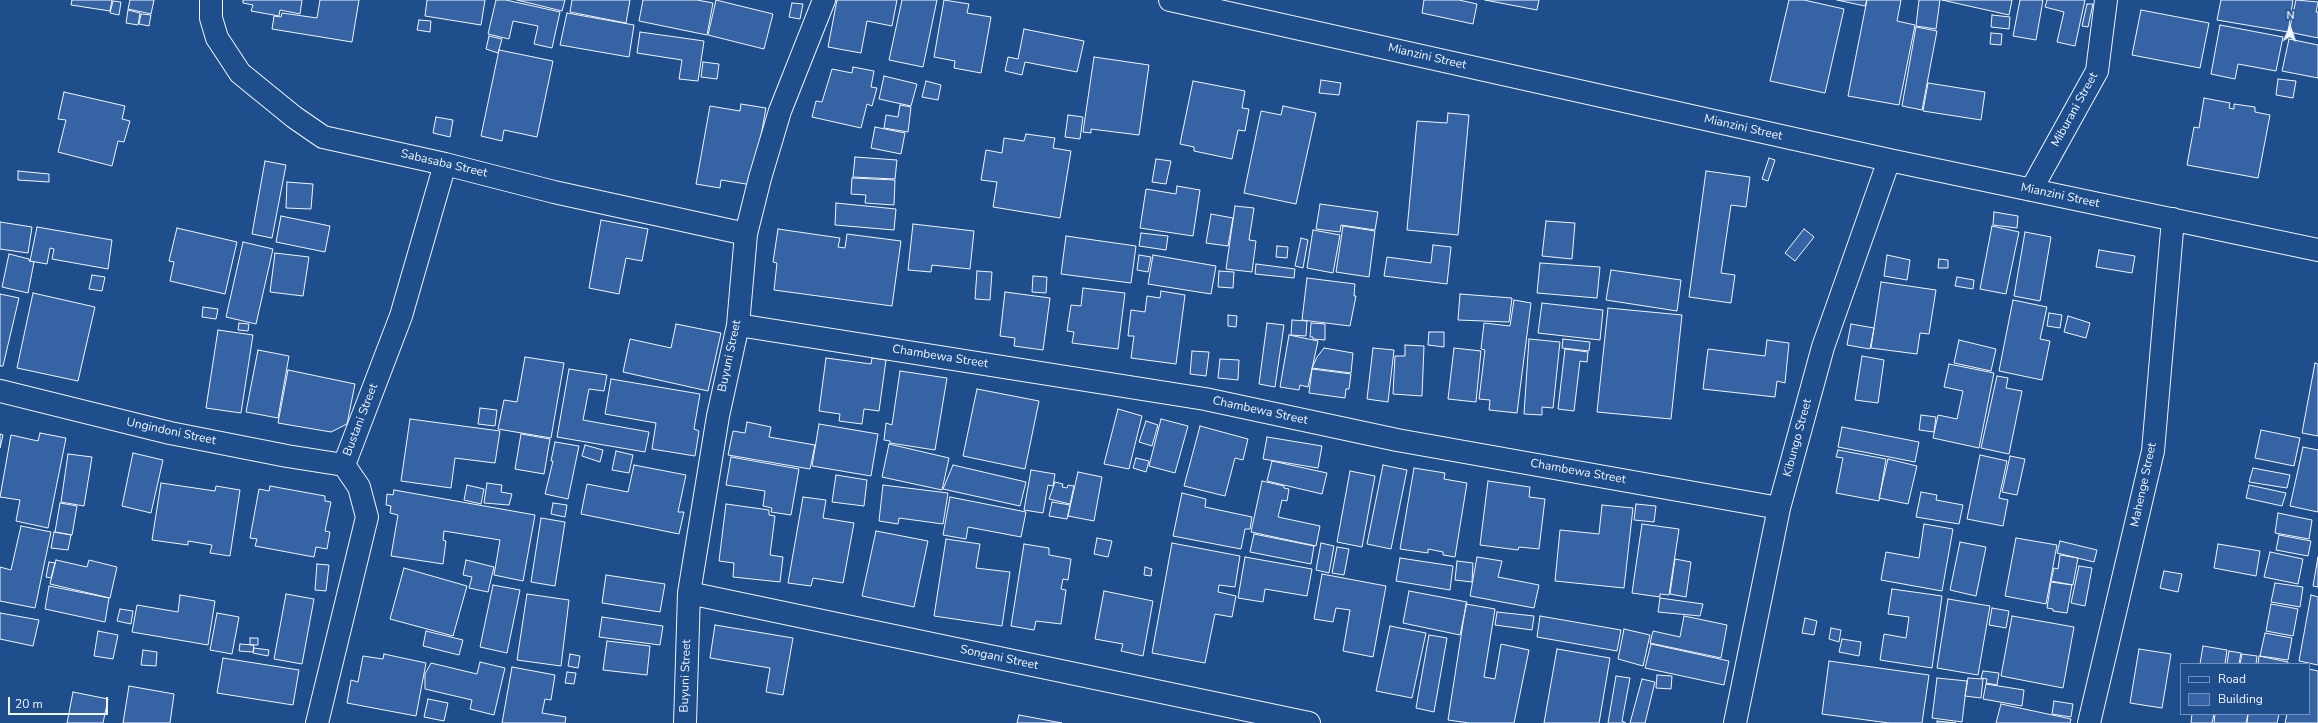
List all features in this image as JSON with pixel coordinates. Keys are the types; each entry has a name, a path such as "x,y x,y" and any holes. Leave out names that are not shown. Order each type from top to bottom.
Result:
{"street":[{"name":"Sabasaba Street","path":"211,0 211,18 216,38 240,73 294,117 323,137 445,164 554,192 746,234"},
{"name":"Buyuni Street","path":"685,723 689,593 718,416 738,325 746,234 760,178 780,111 824,0"},
{"name":"Mianzini Street","path":"1170,0 1889,160 2318,250"},
{"name":"Miburani Street","path":"2031,190 2098,71 2106,0"},
{"name":"Kibungo Street","path":"1735,723 1779,508 1824,347 1889,160"},
{"name":"Bustani Street","path":"317,723 367,517 359,487 344,465 401,316 445,164"},
{"name":"Mahenge Street","path":"2090,723 2153,451 2173,220"},
{"name":"Chambewa Street","path":"738,325 1205,399 1397,440 1779,508"},
{"name":"Ungindoni Street","path":"0,392 170,432 287,456 344,465"},
{"name":"Songani Street","path":"689,593 1277,720 1310,723"}],"building":[{"path":"72,0 112,0 110,11 71,5"},
{"path":"130,0 154,0 151,14 128,9"},
{"path":"243,0 302,0 300,14 280,10 279,16 251,11 253,5 243,3"},
{"path":"320,0 359,0 352,42 272,29 274,16 281,17 282,13 317,18"},
{"path":"427,0 485,0 481,25 425,16"},
{"path":"496,0 506,0 560,12 552,48 534,44 538,26 513,21 509,39 488,34"},
{"path":"517,0 565,0 562,11"},
{"path":"572,0 630,0 626,23 570,12"},
{"path":"643,0 697,0 713,3 707,35 639,21"},
{"path":"716,0 773,14 764,49 708,35"},
{"path":"837,0 897,0 892,26 867,21 861,53 828,47"},
{"path":"902,0 937,0 923,67 889,60"},
{"path":"944,0 969,4 967,13 991,17 981,73 954,68 955,61 934,57"},
{"path":"1424,0 1459,0 1477,4 1473,24 1422,13"},
{"path":"1485,0 1539,0 1537,10"},
{"path":"1789,0 1804,0 1844,9 1825,93 1770,81"},
{"path":"1837,0 1867,0 1865,6"},
{"path":"1867,0 1901,0 1897,21 1915,25 1899,105 1848,96"},
{"path":"1919,0 1940,0 1936,29 1916,26"},
{"path":"1942,0 2012,0 2009,15"},
{"path":"2020,0 2043,0 2036,40 2013,36"},
{"path":"2047,0 2085,0 2075,46 2057,42 2064,12 2045,7"},
{"path":"2221,0 2293,0 2288,32 2217,20"},
{"path":"2296,0 2318,2 2316,12 2318,12 2318,38 2289,32"},
{"path":"113,1 121,2 119,15 110,13"},
{"path":"792,3 803,4 800,19 789,17"},
{"path":"2087,4 2093,4 2088,27 2082,26"},
{"path":"128,10 140,13 138,25 126,23"},
{"path":"2141,10 2209,23 2200,68 2132,55"},
{"path":"567,13 634,25 629,57 560,45"},
{"path":"141,14 151,15 149,26 139,24"},
{"path":"1992,15 2010,17 2009,29 1991,27"},
{"path":"419,20 431,21 430,32 417,30"},
{"path":"2220,25 2283,37 2276,71 2238,64 2235,79 2211,74"},
{"path":"1916,27 1937,31 1922,110 1902,106"},
{"path":"1024,29 1084,41 1077,72 1025,62 1022,75 1005,71 1008,57 1018,59"},
{"path":"640,32 704,41 698,81 679,79 682,60 637,53"},
{"path":"1991,33 2002,34 2001,45 1990,44"},
{"path":"489,36 502,39 498,53 486,49"},
{"path":"2289,39 2318,45 2318,78 2282,71"},
{"path":"499,50 553,61 537,137 504,130 502,141 481,136"},
{"path":"1094,57 1149,65 1139,135 1091,129 1091,133 1083,132"},
{"path":"703,62 719,64 717,79 701,77"},
{"path":"853,67 874,71 871,87 877,88 872,106 867,104 861,128 812,117 816,101 822,102 832,69 852,73"},
{"path":"884,76 917,84 911,106 879,99"},
{"path":"2278,79 2296,81 2293,98 2276,95"},
{"path":"1321,80 1341,83 1339,95 1319,93"},
{"path":"926,81 941,85 938,100 922,97"},
{"path":"1193,81 1245,91 1242,108 1249,109 1245,131 1238,130 1232,159 1194,151 1194,147 1180,144"},
{"path":"1928,83 1985,92 1981,120 1923,111"},
{"path":"64,92 125,106 122,119 130,121 124,142 118,141 112,166 58,152 66,120 58,119"},
{"path":"2204,98 2230,103 2229,108 2234,109 2234,104 2255,107 2255,112 2270,115 2258,178 2187,165 2194,127 2199,128"},
{"path":"741,104 766,108 752,185 721,180 720,188 696,184 710,106 740,111"},
{"path":"900,105 911,107 908,132 884,128 886,115 898,117"},
{"path":"1283,106 1316,113 1296,204 1244,193 1261,111 1281,115"},
{"path":"1448,113 1469,115 1458,235 1407,230 1417,121 1447,123"},
{"path":"1068,115 1083,117 1080,139 1065,137"},
{"path":"436,117 453,120 450,137 433,133"},
{"path":"875,127 905,133 901,154 871,148"},
{"path":"1026,134 1055,138 1053,148 1071,151 1060,218 993,207 997,182 981,180 986,150 1002,153 1004,138 1024,141"},
{"path":"855,157 897,160 895,179 853,177"},
{"path":"1769,158 1775,160 1768,181 1762,179"},
{"path":"1156,159 1171,161 1166,184 1152,182"},
{"path":"265,161 286,165 272,238 252,234"},
{"path":"18,171 49,174 49,182 18,180"},
{"path":"1706,171 1750,177 1746,207 1731,205 1721,273 1735,275 1731,303 1689,297"},
{"path":"852,178 895,180 894,205 865,203 866,195 851,194"},
{"path":"287,182 313,184 311,209 286,208"},
{"path":"1177,186 1200,190 1193,236 1140,228 1146,189 1176,194"},
{"path":"836,203 896,209 894,230 835,225"},
{"path":"1320,204 1378,212 1375,230 1341,225 1340,232 1316,229"},
{"path":"1235,206 1254,208 1249,240 1256,241 1252,272 1226,269"},
{"path":"1994,212 2018,216 2017,228 1993,225"},
{"path":"1211,214 1233,218 1228,246 1206,243"},
{"path":"281,216 330,226 325,252 276,242"},
{"path":"601,220 648,229 642,261 626,258 619,294 589,288"},
{"path":"1546,221 1575,223 1572,259 1542,256"},
{"path":"0,222 32,227 28,253 0,249"},
{"path":"913,224 974,231 970,269 932,265 931,272 908,270"},
{"path":"1343,226 1375,231 1369,277 1336,272"},
{"path":"1992,226 2019,232 2006,294 1980,289"},
{"path":"37,227 112,240 108,269 52,259 54,249 50,248 47,264 30,261"},
{"path":"177,228 237,242 225,294 170,281 174,262 169,261"},
{"path":"778,229 840,238 838,247 845,248 847,234 901,241 892,306 774,290 777,263 773,262"},
{"path":"1804,229 1814,237 1795,261 1785,253"},
{"path":"1313,230 1340,235 1333,273 1307,268"},
{"path":"2025,232 2051,237 2040,301 2014,296"},
{"path":"1141,233 1168,236 1166,250 1139,246"},
{"path":"1066,236 1136,246 1131,283 1061,274"},
{"path":"1301,238 1308,240 1303,268 1295,266"},
{"path":"243,242 273,249 256,324 226,317"},
{"path":"1433,245 1451,247 1447,284 1384,276 1387,257 1431,263"},
{"path":"1277,246 1288,247 1287,258 1276,257"},
{"path":"2099,250 2135,256 2132,273 2096,267"},
{"path":"275,253 309,257 303,296 270,292"},
{"path":"9,254 29,259 29,261 34,262 28,293 2,287"},
{"path":"1139,255 1151,257 1148,272 1137,270"},
{"path":"1153,255 1216,266 1211,294 1148,284"},
{"path":"1887,255 1910,260 1907,280 1884,276"},
{"path":"1939,259 1948,260 1948,268 1938,268"},
{"path":"1540,263 1600,267 1597,298 1537,293"},
{"path":"1256,264 1295,269 1294,278 1255,274"},
{"path":"1611,270 1681,280 1677,311 1606,300"},
{"path":"977,271 992,272 990,300 975,299"},
{"path":"1219,271 1234,272 1233,288 1218,287"},
{"path":"92,275 105,277 102,291 89,289"},
{"path":"1033,276 1047,277 1046,293 1032,292"},
{"path":"1957,277 1974,280 1973,289 1955,286"},
{"path":"1307,278 1355,284 1354,296 1356,296 1350,326 1302,320"},
{"path":"1881,282 1936,290 1929,334 1920,333 1917,354 1871,348"},
{"path":"1083,288 1125,293 1118,349 1072,343 1074,332 1067,331 1071,305 1081,306"},
{"path":"1161,291 1185,295 1176,364 1131,358 1134,336 1128,336 1131,310 1145,312 1147,296 1160,298"},
{"path":"1005,292 1050,298 1043,350 1014,346 1015,338 1000,336"},
{"path":"33,293 95,307 78,381 17,368"},
{"path":"0,294 19,298 3,366 0,366"},
{"path":"1460,294 1512,298 1509,322 1458,320"},
{"path":"1514,300 1531,303 1517,413 1489,410 1490,400 1479,399 1485,350 1481,349 1484,323 1510,326"},
{"path":"2013,300 2047,307 2040,339 2050,341 2042,380 1999,371"},
{"path":"1542,303 1603,310 1600,340 1538,333"},
{"path":"203,307 218,309 216,319 202,317"},
{"path":"1608,308 1682,315 1671,419 1597,412"},
{"path":"2049,313 2062,315 2060,328 2047,326"},
{"path":"1228,315 1237,316 1236,327 1228,326"},
{"path":"2068,316 2090,323 2086,338 2064,332"},
{"path":"1292,320 1307,321 1306,336 1291,335"},
{"path":"239,323 249,324 248,331 238,330"},
{"path":"1267,323 1284,325 1275,387 1259,384"},
{"path":"1311,323 1325,324 1325,340 1313,339 1313,337 1310,337"},
{"path":"676,324 721,333 708,391 623,372 630,339 671,348"},
{"path":"1851,324 1874,328 1870,349 1847,345"},
{"path":"218,330 253,335 241,413 206,408"},
{"path":"1429,332 1444,332 1444,347 1428,345"},
{"path":"1289,335 1318,341 1308,387 1300,385 1299,390 1280,387"},
{"path":"1529,339 1560,342 1553,408 1542,407 1542,415 1524,414"},
{"path":"1563,339 1590,342 1589,351 1562,348"},
{"path":"1767,340 1789,343 1785,383 1777,381 1775,397 1703,389 1708,349 1765,356"},
{"path":"1959,340 1996,349 1991,371 1954,363"},
{"path":"1405,345 1424,346 1422,396 1393,394 1395,356 1405,356"},
{"path":"1324,348 1353,353 1351,373 1312,368 1317,357"},
{"path":"1373,348 1394,350 1388,402 1367,399"},
{"path":"1454,348 1481,351 1476,402 1448,399"},
{"path":"1565,349 1588,352 1587,362 1580,361 1574,411 1558,409"},
{"path":"258,350 289,356 278,418 246,412"},
{"path":"1192,351 1209,352 1206,376 1190,374"},
{"path":"1862,356 1884,360 1878,403 1855,400"},
{"path":"525,357 564,363 551,438 498,429 504,400 517,402"},
{"path":"826,358 871,364 872,358 886,360 879,411 864,409 862,424 839,421 840,414 819,411"},
{"path":"1220,359 1239,360 1238,380 1218,378"},
{"path":"2315,363 2318,364 2318,436 2302,433"},
{"path":"1949,364 1994,373 1979,448 1933,438 1938,415 1957,419 1963,391 1944,387"},
{"path":"569,369 607,375 604,391 589,389 583,420 649,432 645,452 557,437"},
{"path":"1312,369 1351,374 1349,389 1346,389 1345,398 1309,393"},
{"path":"288,370 355,384 347,424 331,432 278,423"},
{"path":"900,371 947,378 935,450 890,443 890,441 884,440 886,423 892,425"},
{"path":"1997,376 2008,378 2006,388 2022,391 2009,454 1981,448"},
{"path":"611,379 700,394 694,429 699,431 695,456 652,449 656,423 605,414"},
{"path":"977,389 1039,401 1025,469 963,456"},
{"path":"480,408 497,410 495,426 478,424"},
{"path":"1118,409 1142,416 1129,469 1104,464"},
{"path":"1921,415 1936,417 1934,432 1919,430"},
{"path":"410,419 500,431 495,463 455,458 451,488 401,481"},
{"path":"1161,419 1188,426 1175,473 1149,466"},
{"path":"1146,421 1158,425 1152,446 1139,442"},
{"path":"747,422 771,427 769,437 815,445 810,469 728,455 733,431 745,433"},
{"path":"819,424 878,434 871,476 812,466"},
{"path":"1200,426 1248,439 1243,460 1235,458 1225,496 1184,486"},
{"path":"1842,427 1919,442 1915,462 1838,447"},
{"path":"2261,430 2300,438 2294,466 2255,458"},
{"path":"40,433 66,438 48,528 16,521 20,500 0,497 11,435 38,441"},
{"path":"0,434 3,435 0,448"},
{"path":"521,434 550,439 544,474 515,469"},
{"path":"1267,437 1322,446 1318,468 1263,459"},
{"path":"555,442 579,446 568,499 545,494 553,461 551,461"},
{"path":"889,444 949,458 942,490 882,477"},
{"path":"585,445 603,450 600,462 582,456"},
{"path":"2303,447 2318,450 2318,512 2290,506"},
{"path":"1838,450 1886,459 1879,501 1836,493 1843,458 1836,457"},
{"path":"616,451 633,455 629,473 612,470"},
{"path":"133,453 163,460 151,513 122,506"},
{"path":"68,454 92,457 84,506 61,502"},
{"path":"1980,455 2007,461 1999,498 2008,500 2003,526 1967,519"},
{"path":"2010,456 2025,459 2017,495 2002,492"},
{"path":"731,457 799,469 791,515 771,512 772,508 763,506 765,491 726,485"},
{"path":"1136,458 1149,461 1146,472 1133,468"},
{"path":"1888,459 1917,466 1908,504 1879,498"},
{"path":"1272,461 1327,473 1322,494 1267,481"},
{"path":"634,465 686,475 678,512 684,512 679,534 581,514 587,484 628,492"},
{"path":"953,465 1026,482 1020,506 943,489"},
{"path":"1383,465 1407,470 1391,549 1367,544"},
{"path":"1414,468 1445,473 1444,479 1467,483 1455,557 1443,555 1443,552 1428,549 1428,553 1400,549"},
{"path":"2253,468 2290,475 2287,488 2249,482"},
{"path":"1031,470 1055,474 1053,486 1048,485 1043,513 1024,510"},
{"path":"1350,471 1375,476 1362,547 1337,542"},
{"path":"1078,472 1102,477 1094,521 1068,516"},
{"path":"836,475 867,480 864,506 832,502"},
{"path":"1262,481 1284,486 1284,488 1289,489 1287,501 1282,500 1278,517 1320,526 1316,546 1251,532"},
{"path":"1488,481 1530,487 1529,497 1545,499 1539,549 1519,547 1518,550 1480,545"},
{"path":"1055,482 1063,484 1062,487 1067,488 1068,485 1074,486 1070,504 1049,499"},
{"path":"161,483 215,491 216,486 240,490 230,556 210,553 212,545 188,541 188,545 152,540"},
{"path":"487,483 502,485 501,492 512,494 509,505 484,503"},
{"path":"467,485 484,489 481,504 464,500"},
{"path":"883,485 948,493 943,524 899,518 898,524 879,521"},
{"path":"2249,485 2286,493 2282,506 2246,498"},
{"path":"270,486 325,496 325,501 331,502 325,531 330,532 327,549 316,547 314,557 255,546 257,539 250,538 259,489 269,491"},
{"path":"394,490 535,515 523,581 494,575 500,540 444,531 443,540 446,541 443,564 391,556 398,515 390,513 391,506 386,505 387,494 393,495"},
{"path":"1921,492 1937,495 1936,500 1963,505 1959,524 1916,517"},
{"path":"1182,493 1206,499 1205,507 1252,517 1250,529 1245,529 1241,549 1173,536"},
{"path":"803,497 826,500 823,518 854,523 843,583 813,578 811,586 788,583"},
{"path":"950,497 1026,512 1021,537 968,527 966,539 943,535"},
{"path":"1052,502 1070,505 1067,519 1049,516"},
{"path":"60,503 77,506 72,535 55,532"},
{"path":"553,503 567,505 565,517 551,514"},
{"path":"726,504 769,510 769,515 775,516 770,555 783,557 780,582 733,577 734,563 719,561"},
{"path":"1636,504 1656,506 1654,522 1634,520"},
{"path":"1602,505 1633,508 1624,588 1555,581 1560,530 1599,534"},
{"path":"2278,513 2312,520 2309,539 2275,533"},
{"path":"541,518 565,522 555,586 531,582"},
{"path":"1642,524 1679,529 1669,595 1660,594 1660,597 1632,593"},
{"path":"1924,524 1953,529 1942,591 1881,580 1886,552 1919,558"},
{"path":"21,526 51,532 35,608 0,601 0,567 11,570"},
{"path":"876,531 928,541 914,607 862,596"},
{"path":"54,532 71,535 68,550 51,548"},
{"path":"1254,534 1314,546 1311,564 1250,552"},
{"path":"2279,535 2311,541 2308,556 2276,550"},
{"path":"1097,538 1112,541 1108,557 1094,554"},
{"path":"2016,538 2057,545 2046,604 2005,596"},
{"path":"946,539 980,544 976,568 1010,572 1002,626 934,616"},
{"path":"2060,541 2097,550 2094,562 2057,553"},
{"path":"1960,542 1986,547 1976,596 1950,590"},
{"path":"1172,543 1240,556 1235,587 1219,585 1218,592 1236,596 1232,617 1215,614 1205,663 1152,653"},
{"path":"1321,543 1334,546 1329,573 1316,570"},
{"path":"1024,544 1049,548 1049,555 1071,559 1068,580 1063,579 1061,589 1066,590 1061,624 1036,621 1034,630 1011,626"},
{"path":"2218,544 2260,551 2256,576 2214,568"},
{"path":"1337,547 1349,549 1344,575 1332,573"},
{"path":"2270,552 2303,559 2298,584 2264,577"},
{"path":"2060,555 2078,558 2073,585 2051,581 2054,568 2058,569"},
{"path":"1245,557 1312,569 1307,596 1265,589 1263,602 1238,598"},
{"path":"1477,557 1502,561 1498,577 1539,585 1534,608 1470,596"},
{"path":"2318,557 2318,587 2313,586"},
{"path":"1400,558 1453,566 1450,590 1396,581"},
{"path":"1675,559 1691,562 1686,597 1670,594"},
{"path":"56,560 87,567 89,560 117,567 110,598 50,584"},
{"path":"466,560 494,567 488,592 469,588 472,577 463,575"},
{"path":"1457,561 1473,563 1472,582 1455,580"},
{"path":"49,562 55,563 51,578 46,577"},
{"path":"317,564 329,565 326,591 315,590"},
{"path":"2079,566 2092,568 2085,606 2071,603"},
{"path":"1145,567 1152,569 1151,576 1144,575"},
{"path":"404,568 467,586 453,636 390,619"},
{"path":"2164,571 2182,574 2178,592 2160,588"},
{"path":"1322,574 1386,586 1373,657 1343,651 1350,610 1336,608 1333,622 1314,619"},
{"path":"606,575 665,584 660,612 602,603"},
{"path":"2051,582 2072,585 2067,613 2053,611 2053,609 2047,608"},
{"path":"2275,583 2303,587 2300,607 2271,602"},
{"path":"493,585 520,590 507,653 480,647"},
{"path":"49,586 109,598 105,622 45,609"},
{"path":"1892,589 1942,596 1932,668 1880,660 1884,634 1906,638 1909,617 1888,614"},
{"path":"1104,591 1153,601 1143,656 1121,651 1123,644 1095,639"},
{"path":"1409,591 1467,602 1460,635 1403,623"},
{"path":"286,594 314,599 302,664 274,659"},
{"path":"527,594 569,600 561,666 517,660"},
{"path":"180,595 215,601 208,645 132,632 137,605 178,612"},
{"path":"2311,595 2318,597 2318,665 2299,661"},
{"path":"1660,598 1703,604 1700,616 1658,612"},
{"path":"1948,599 1990,606 1978,675 1937,668"},
{"path":"1466,604 1495,609 1484,677 1495,679 1501,644 1529,650 1514,723 1469,723 1448,720"},
{"path":"2271,604 2298,609 2293,636 2266,631"},
{"path":"1992,608 2009,611 2006,628 1989,625"},
{"path":"120,609 133,611 131,624 117,621"},
{"path":"1497,612 1534,616 1532,630 1495,625"},
{"path":"0,613 39,620 33,646 0,639"},
{"path":"217,613 239,617 232,654 210,650"},
{"path":"1540,616 1621,630 1617,651 1537,637"},
{"path":"1684,616 1727,625 1721,658 1650,643 1653,631 1680,637"},
{"path":"2012,616 2074,627 2063,688 2001,676"},
{"path":"602,617 663,626 660,645 599,637"},
{"path":"1805,618 1817,621 1814,635 1802,633"},
{"path":"715,625 793,638 783,695 766,692 770,668 710,658"},
{"path":"1390,626 1426,633 1412,698 1376,691"},
{"path":"1831,628 1841,630 1839,642 1829,639"},
{"path":"1624,629 1650,635 1643,666 1618,659"},
{"path":"98,631 118,635 113,659 94,656"},
{"path":"426,631 463,640 459,655 423,646"},
{"path":"2265,633 2292,638 2288,660 2260,656"},
{"path":"1429,635 1447,638 1434,712 1416,708"},
{"path":"250,638 258,638 258,645 250,645"},
{"path":"1842,639 1861,642 1859,656 1839,652"},
{"path":"607,641 650,646 647,675 603,670"},
{"path":"240,644 254,645 253,652 239,651"},
{"path":"1651,644 1729,661 1724,685 1645,668"},
{"path":"2203,646 2227,650 2225,663 2200,663"},
{"path":"254,648 269,650 268,656 253,653"},
{"path":"1557,649 1610,658 1599,723 1544,723"},
{"path":"2139,649 2171,654 2162,708 2130,703"},
{"path":"143,650 157,652 156,666 141,665"},
{"path":"2229,651 2241,653 2239,663 2227,663"},
{"path":"384,654 426,663 416,716 347,703 351,680 358,682 363,656 383,659"},
{"path":"570,654 580,656 578,668 568,666"},
{"path":"2242,654 2257,656 2256,663 2240,663"},
{"path":"2259,656 2288,662 2288,663 2258,663"},
{"path":"223,658 299,670 293,705 217,693"},
{"path":"1829,661 1929,675 1922,723 1889,723 1822,714"},
{"path":"480,662 505,668 494,715 470,709 472,700 425,689 425,674 431,663 477,674"},
{"path":"512,667 555,675 551,700 545,699 542,713 566,717 565,723 502,723"},
{"path":"2310,669 2318,671 2318,723 2285,723 2287,715 2310,715"},
{"path":"1983,671 1999,673 1997,685 1986,683 1987,679 1981,678"},
{"path":"567,672 576,673 574,684 565,683"},
{"path":"1657,675 1672,676 1671,689 1656,688"},
{"path":"1616,676 1630,678 1622,721 1626,723 1608,723"},
{"path":"1937,678 1967,681 1962,722 1932,718"},
{"path":"1968,678 1983,679 1981,698 1965,696"},
{"path":"1642,679 1655,682 1645,723 1630,723"},
{"path":"1986,684 2024,690 2022,706 1983,699"},
{"path":"129,686 174,694 170,723 123,723"},
{"path":"73,692 108,699 103,723 67,723"},
{"path":"428,699 448,703 444,721 424,717"},
{"path":"2054,701 2073,704 2071,717 2052,714"},
{"path":"2001,704 2071,719 2070,723 1996,723"},
{"path":"1019,715 1062,723 1017,723"},
{"path":"2192,715 2214,715 2212,723 2191,723"},
{"path":"2215,715 2248,715 2246,723 2214,723"},
{"path":"2248,715 2279,715 2277,723 2247,723"},
{"path":"1937,721 1956,723 1937,723"}]}
